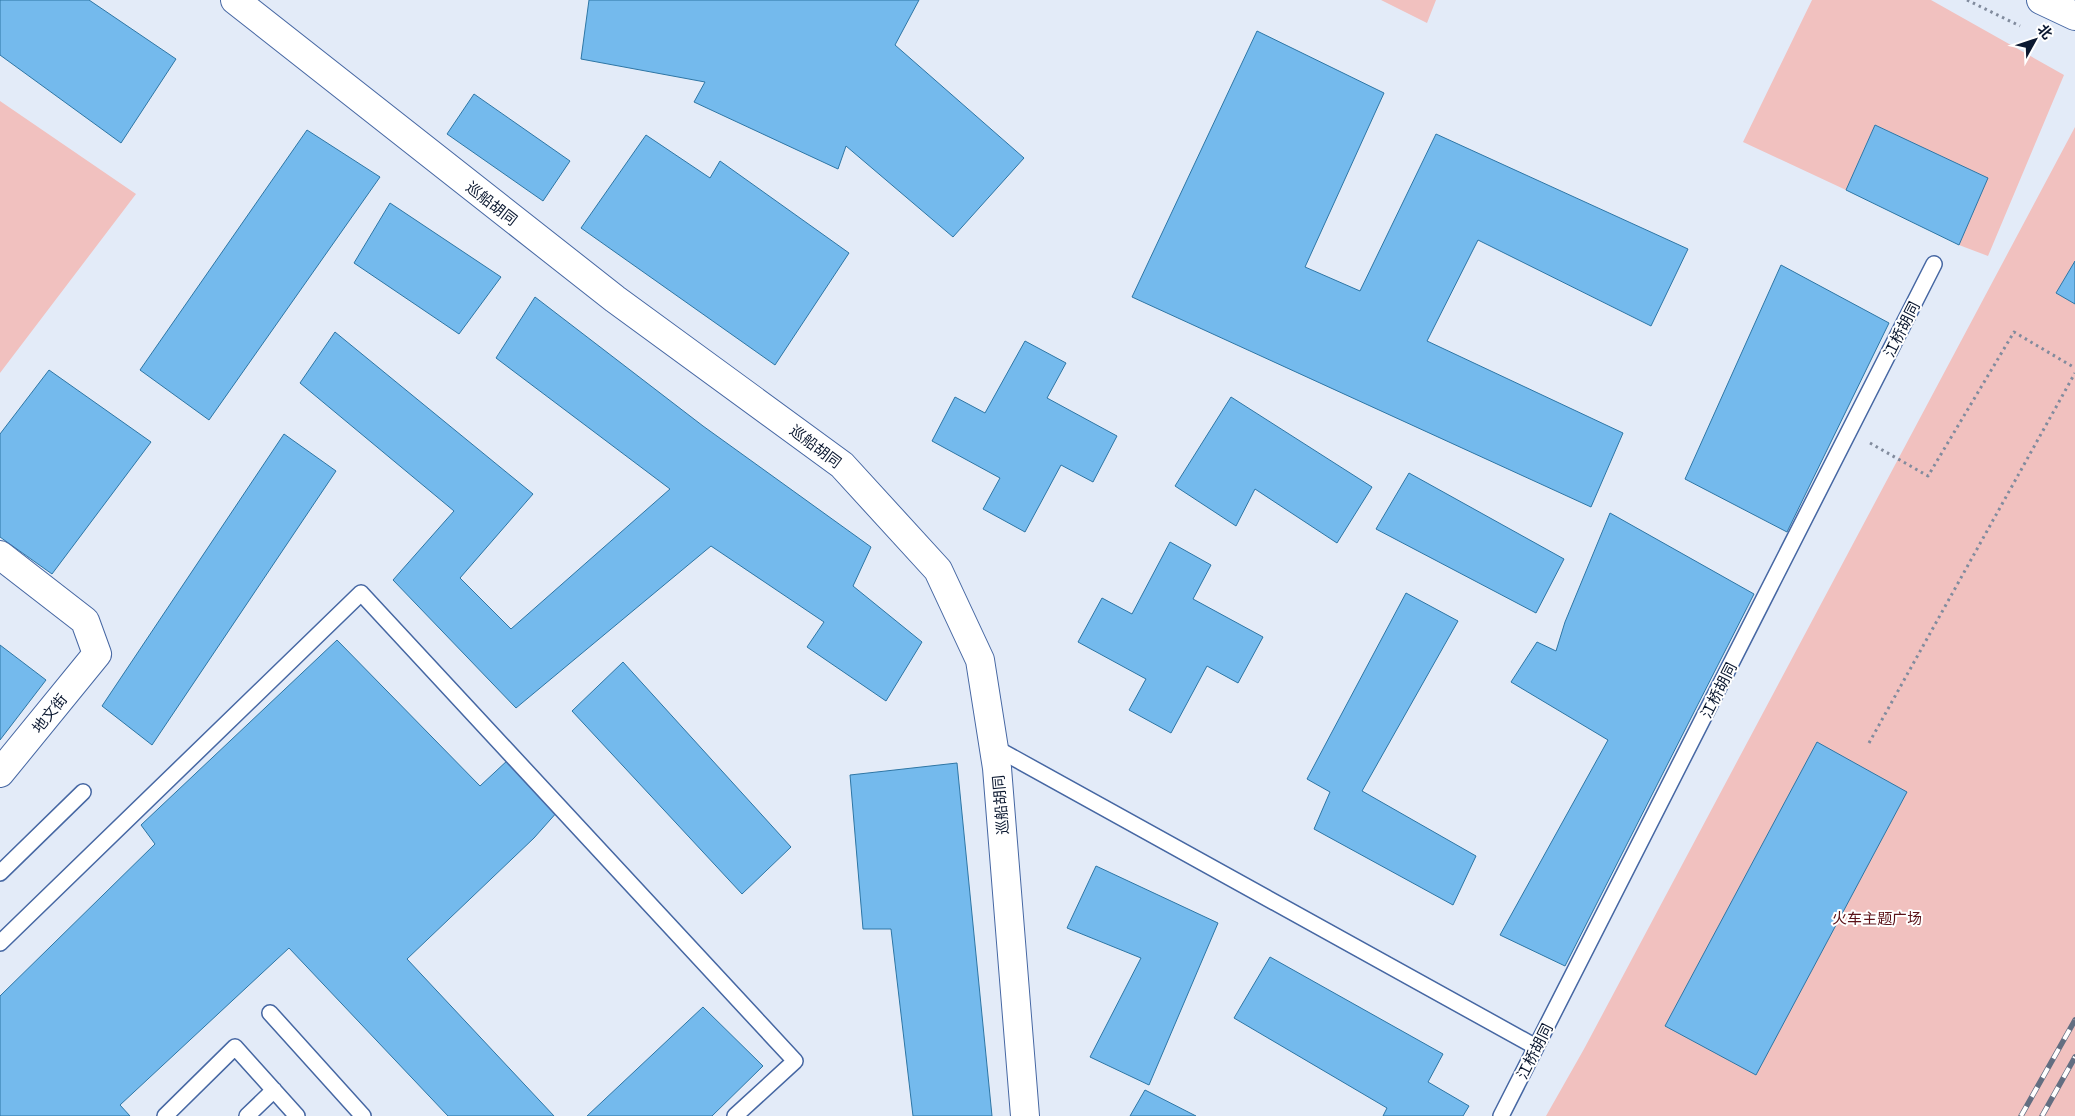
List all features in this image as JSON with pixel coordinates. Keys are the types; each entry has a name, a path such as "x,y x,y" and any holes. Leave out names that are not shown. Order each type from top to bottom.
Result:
{"street":[{"name":"巡船胡同","path":"235,0 615,299 842,465 938,570 980,660 994,748 1025,1116"},
{"path":"2042,0 2075,16"},
{"name":"地文街","path":"0,555 85,621 97,654 0,773"}],"lane":[{"name":"江桥胡同","path":"1501,1116 1934,264"},
{"path":"0,943 361,593 795,1061 735,1116"},
{"path":"994,748 1536,1047"},
{"path":"0,873 83,792"},
{"path":"270,1013 363,1116"},
{"path":"165,1116 235,1047 297,1116"},
{"path":"248,1116 274,1090"}],"path":[{"path":"1849,432 1928,476 2014,332 2075,368"},
{"path":"1869,743 2075,373"}],"green space":[{"path":"1381,0 1436,0 1427,23"},
{"path":"1812,0 1931,0 2064,75 1988,256 1959,245 1987,178 1875,125 1846,190 1743,142"},
{"path":"0,101 136,194 0,373"},
{"name":"火车主题广场","path":"2075,127 2075,1116 1546,1116 1584,1049"}],"building":[{"path":"0,0 89,0 176,59 121,143 0,55"},
{"path":"589,0 919,0 895,45 1024,158 953,237 846,146 838,169 694,102 705,82 581,59"},
{"path":"1257,31 1384,93 1305,267 1360,291 1436,134 1688,249 1651,326 1478,240 1427,341 1623,433 1591,507 1132,297"},
{"path":"474,94 570,161 543,201 447,134"},
{"path":"1875,125 1988,178 1959,245 1846,190"},
{"path":"307,130 380,177 209,420 140,370"},
{"path":"646,135 710,178 720,161 849,253 775,365 581,228"},
{"path":"390,203 501,277 459,334 354,263"},
{"path":"2075,261 2075,304 2056,293"},
{"path":"1781,265 1889,323 1787,532 1685,479"},
{"path":"535,297 703,426 871,547 853,586 922,642 886,701 807,647 824,622 711,546 516,708 393,580 454,511 300,383 335,332 533,494 460,578 511,629 670,489 496,358"},
{"path":"1025,341 1066,363 1047,398 1117,436 1093,482 1061,465 1025,532 983,509 1000,478 932,441 955,397 985,413"},
{"path":"49,370 151,442 52,574 0,537 0,434"},
{"path":"1231,397 1372,487 1337,543 1255,489 1236,526 1175,486"},
{"path":"284,434 336,471 152,745 102,706"},
{"path":"1409,473 1564,559 1536,613 1376,529"},
{"path":"1610,513 1754,594 1565,966 1500,935 1608,740 1511,682 1537,642 1556,651 1565,622"},
{"path":"1170,542 1211,565 1193,599 1263,637 1238,683 1207,666 1171,733 1129,710 1146,679 1078,642 1102,598 1132,614"},
{"path":"1406,593 1458,621 1362,791 1476,856 1453,905 1314,829 1330,792 1307,779"},
{"path":"337,640 480,786 509,759 558,811 534,838 407,959 554,1116 448,1116 289,948 120,1105 130,1116 0,1116 0,996 155,844 141,825"},
{"path":"0,645 46,680 0,740"},
{"path":"623,662 791,847 742,894 572,711"},
{"path":"1817,742 1907,792 1756,1075 1665,1026"},
{"path":"957,763 992,1116 913,1116 891,929 863,929 850,775"},
{"path":"1096,866 1218,923 1149,1085 1090,1057 1141,958 1067,928"},
{"path":"1270,957 1443,1054 1428,1082 1469,1106 1463,1116 1383,1116 1387,1108 1234,1018"},
{"path":"703,1007 763,1066 712,1116 587,1116"},
{"path":"1145,1090 1196,1116 1130,1116"}],"railway":[{"path":"2021,1116 2075,1020"},
{"path":"2042,1116 2075,1057"}]}
